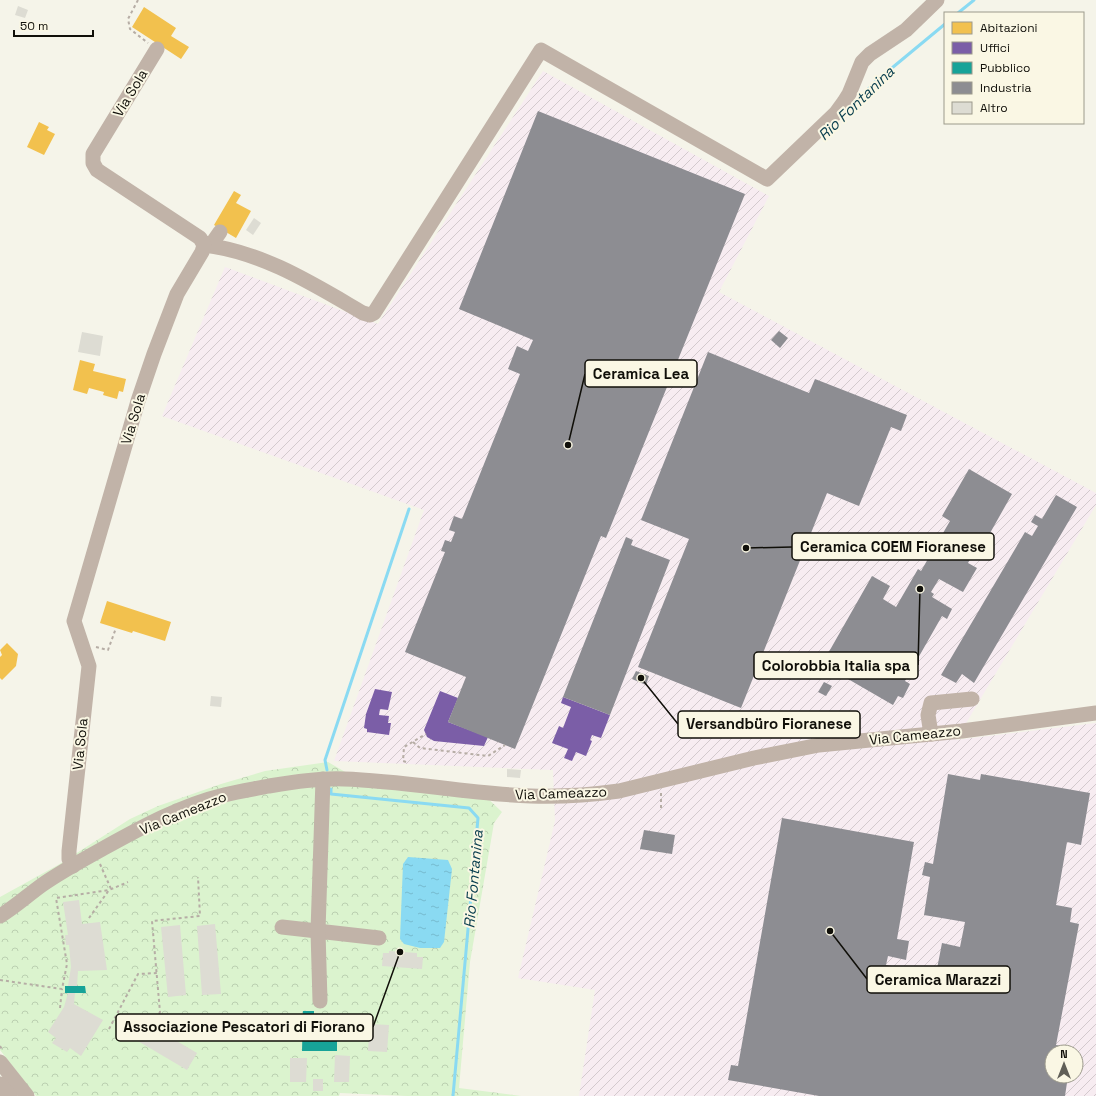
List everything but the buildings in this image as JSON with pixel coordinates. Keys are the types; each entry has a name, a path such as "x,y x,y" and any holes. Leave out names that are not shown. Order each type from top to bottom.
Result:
{"street":[{"path":"204,245 220,247 260,259 292,272 363,313 370,315 374,314 541,50 767,179 836,113 844,102 862,62 870,54 906,30 937,0"},
{"name":"Via Sola","path":"73,866 69,851 89,666 74,621 138,401 154,354 177,294 202,252 204,245 200,238 97,170 94,163 94,154 157,50"},
{"path":"204,245 213,242 220,232"},
{"path":"931,734 928,715 931,703 972,699"},
{"name":"Via Cameazzo","path":"0,916 18,905 42,885 148,824 196,804 244,790 323,779 387,782 514,795 554,796 591,794 626,789 819,745 931,734 1096,714"},
{"path":"320,1001 318,930 323,779"},
{"name":"Via Cameazzo","path":"0,905 14,897 42,885"},
{"path":"282,927 379,938"},
{"path":"0,1062 27,1096"},
{"path":"0,1084 10,1096"}],"path":[{"path":"138,0 128,19 130,29 157,50"},
{"path":"84,651 91,646 108,650 116,628"},
{"path":"406,762 403,761 404,747 426,734"},
{"path":"413,742 420,748 488,756 505,745"},
{"path":"661,789 661,808"},
{"path":"94,868 100,864 110,890"},
{"path":"153,1024 160,1012 152,921 200,916 198,877"},
{"path":"60,1008 67,964 56,898 110,890 128,882"},
{"path":"89,918 110,890"},
{"path":"109,1030 138,974 157,973"},
{"path":"0,980 62,989"}],"shaded area":[{"path":"543,71 769,196 719,292 1096,493 1096,505 956,740 1096,723 1096,1096 579,1096 595,990 518,978 555,821 553,770 334,761 424,510 162,416 225,267 378,324"}],"green space":[{"path":"328,762 359,780 480,791 502,812 494,823 470,962 459,1088 521,1096 407,1096 340,1093 339,1096 36,1096 0,1050 0,897 58,865 130,819 158,806 221,784 265,771"}],"water":[{"path":"408,857 448,860 452,869 444,942 440,948 420,948 404,944 400,939 403,864"}],"waterway":[{"name":"Rio Fontanina","path":"959,12 974,0"},
{"name":"Rio Fontanina","path":"848,109 875,82 944,25"},
{"name":"Rio Fontanina","path":"327,770 325,760 409,509"},
{"name":"Rio Fontanina","path":"331,789 331,794 469,808 478,818 453,1096"}],"place":[{"name":"Ceramica Lea","path":"568,445"},
{"name":"Ceramica COEM Fioranese","path":"746,548"},
{"name":"Colorobbia Italia spa","path":"920,589"},
{"name":"Versandbüro Fioranese","path":"641,678"},
{"name":"Ceramica Marazzi","path":"830,931"},
{"name":"Associazione Pescatori di Fiorano","path":"400,952"}]}
